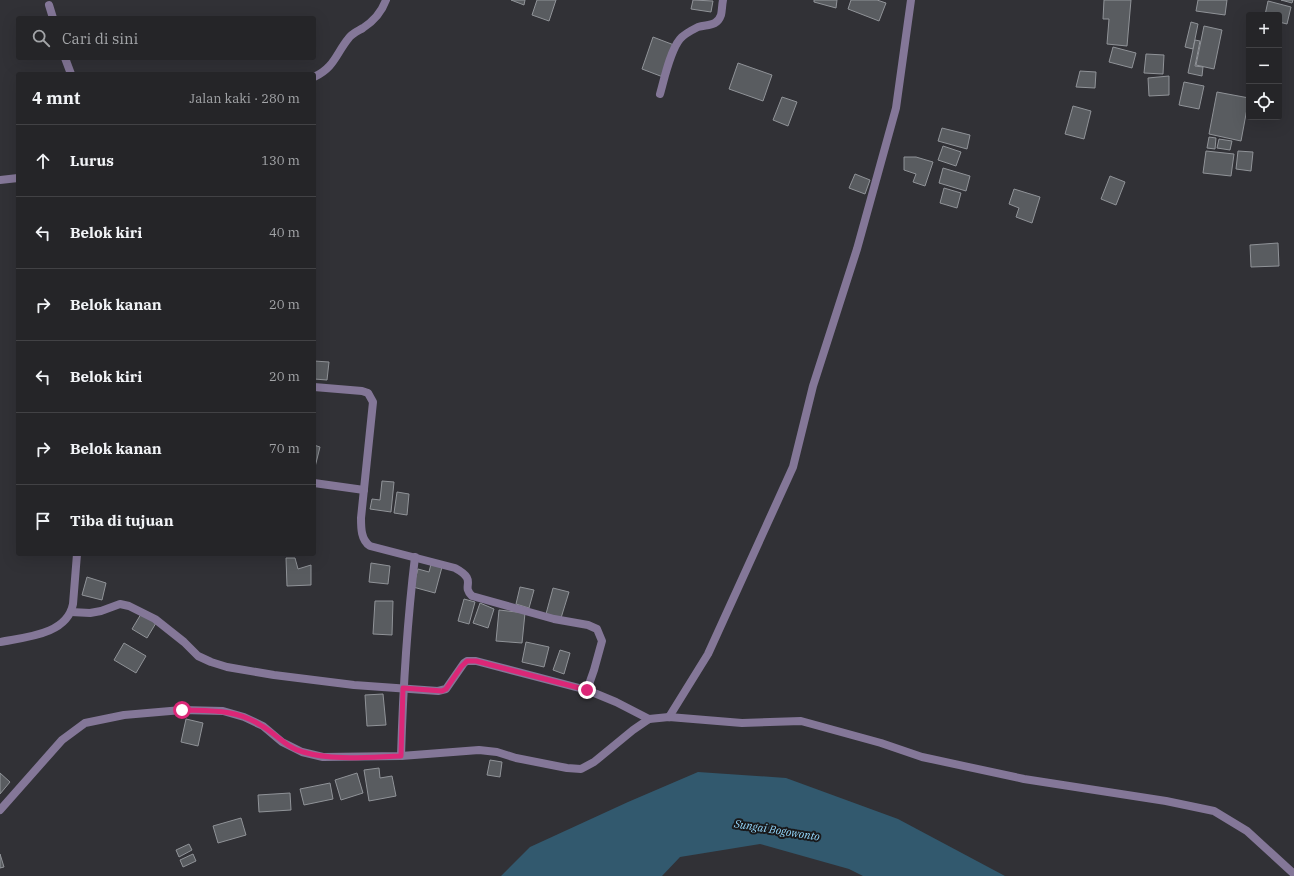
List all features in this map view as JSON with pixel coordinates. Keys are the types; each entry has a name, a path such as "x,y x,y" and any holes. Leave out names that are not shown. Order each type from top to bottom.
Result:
{"street":[{"path":"316,76 324,73 331,65 354,32 371,23 383,9 386,0"},
{"path":"660,94 674,49 680,39 690,31 717,22 721,16 723,0"},
{"path":"668,717 708,654 793,467 813,386 857,248 896,108 911,0"},
{"path":"49,5 52,16"},
{"path":"66,60 70,72"},
{"path":"0,180 16,178"},
{"path":"316,387 362,391 368,393 373,402 361,528 366,543 370,546 455,568 464,573 468,579 467,590 472,596 554,620 597,629 602,640 587,690"},
{"path":"316,482 364,490"},
{"path":"0,642 44,633 60,624 71,612 76,580 77,556"},
{"path":"401,756 403,688 408,612 415,557"},
{"path":"71,612 90,613 101,611 120,604 129,606 155,619 184,642 198,656 227,667 274,675 354,685 442,691 446,689 464,663 470,661 587,690 616,702 649,719"},
{"path":"0,810 62,740 85,723 124,715 182,710 223,711 244,716 263,726 282,742 302,752 323,757 401,756 462,750 479,750 497,752 516,758 567,768 581,768 594,762 649,719 668,717 742,724 801,721 881,743 922,757 944,762 1024,779 1166,801 1214,811 1247,831 1294,874"}],"water":[{"name":"Sungai Bogowonto","path":"698,772 786,778 898,819 1005,876 863,876 849,869 760,844 680,857 662,876 501,876 530,847"}],"building":[{"path":"511,0 525,0 524,5"},
{"path":"537,0 556,0 549,21 532,15"},
{"path":"693,0 713,1 711,12 691,9"},
{"path":"814,0 837,0 836,8 814,2"},
{"path":"851,0 877,0 886,3 879,21 848,9"},
{"path":"1104,0 1131,0 1127,46 1107,44 1109,19 1103,19"},
{"path":"1198,0 1227,0 1225,15 1196,11"},
{"path":"1281,0 1293,0 1292,3"},
{"path":"1268,1 1291,7 1287,24 1282,23 1282,12 1266,12"},
{"path":"1191,22 1198,24 1193,49 1185,47"},
{"path":"1204,26 1222,30 1214,69 1196,65"},
{"path":"653,37 674,45 663,77 642,69"},
{"path":"1195,40 1200,41 1195,66 1203,67 1202,76 1188,73"},
{"path":"1113,47 1136,53 1132,68 1109,62"},
{"path":"1146,54 1164,55 1163,74 1144,73"},
{"path":"738,63 772,75 763,101 729,89"},
{"path":"1080,71 1096,72 1095,88 1076,87"},
{"path":"1169,76 1169,95 1149,96 1148,78"},
{"path":"1184,82 1204,86 1199,109 1179,105"},
{"path":"1217,92 1246,97 1246,114 1241,141 1209,134"},
{"path":"782,97 797,102 788,126 773,120"},
{"path":"1073,106 1091,111 1084,139 1065,134"},
{"path":"942,128 970,135 967,149 938,141"},
{"path":"1209,137 1216,138 1215,149 1207,148"},
{"path":"1219,139 1232,141 1230,150 1217,148"},
{"path":"943,146 961,152 956,166 938,160"},
{"path":"1206,151 1234,154 1231,176 1203,173"},
{"path":"1238,151 1253,152 1251,171 1236,169"},
{"path":"904,157 916,157 933,162 925,186 913,182 916,174 904,170"},
{"path":"943,168 970,176 966,191 939,183"},
{"path":"855,174 870,180 865,194 849,188"},
{"path":"1110,176 1125,182 1116,205 1101,199"},
{"path":"944,188 961,193 957,208 940,203"},
{"path":"1014,189 1040,197 1032,223 1016,217 1019,208 1009,204"},
{"path":"1278,243 1279,266 1251,267 1250,245"},
{"path":"316,361 329,362 327,380 316,379"},
{"path":"316,446 320,447 316,463"},
{"path":"382,481 394,482 391,512 370,509 372,499 380,500"},
{"path":"397,492 409,494 407,515 394,513"},
{"path":"286,558 295,558 298,569 311,565 311,585 287,586"},
{"path":"371,563 390,566 388,584 369,582"},
{"path":"431,564 442,567 435,593 413,587 418,569 429,572"},
{"path":"87,577 106,583 102,600 82,595"},
{"path":"520,587 534,590 529,608 516,604"},
{"path":"553,588 569,592 561,618 546,614"},
{"path":"464,599 475,602 469,624 458,621"},
{"path":"375,601 393,601 392,635 373,634"},
{"path":"480,603 494,609 488,628 473,623"},
{"path":"499,610 525,613 522,643 496,641"},
{"path":"141,614 156,623 147,638 132,629"},
{"path":"526,642 549,647 544,667 522,662"},
{"path":"124,643 146,656 136,673 114,660"},
{"path":"560,650 570,653 564,674 553,670"},
{"path":"383,694 386,725 367,726 365,695"},
{"path":"186,719 203,723 198,746 181,742"},
{"path":"490,760 502,762 500,777 487,775"},
{"path":"379,768 380,778 392,776 396,796 369,801 364,770"},
{"path":"0,773 10,782 0,794"},
{"path":"357,773 363,793 341,800 335,780"},
{"path":"330,783 333,799 304,805 300,789"},
{"path":"290,793 291,810 259,812 258,795"},
{"path":"241,818 246,835 218,843 213,826"},
{"path":"189,844 192,850 179,857 176,850"},
{"path":"0,854 4,867 0,868"},
{"path":"193,854 196,861 183,867 180,860"}],"route":[{"path":"182,710 223,711 244,716 263,726 282,742 302,752 323,757 401,756 403,688 442,691 446,689 467,661 476,661 587,690"}]}
